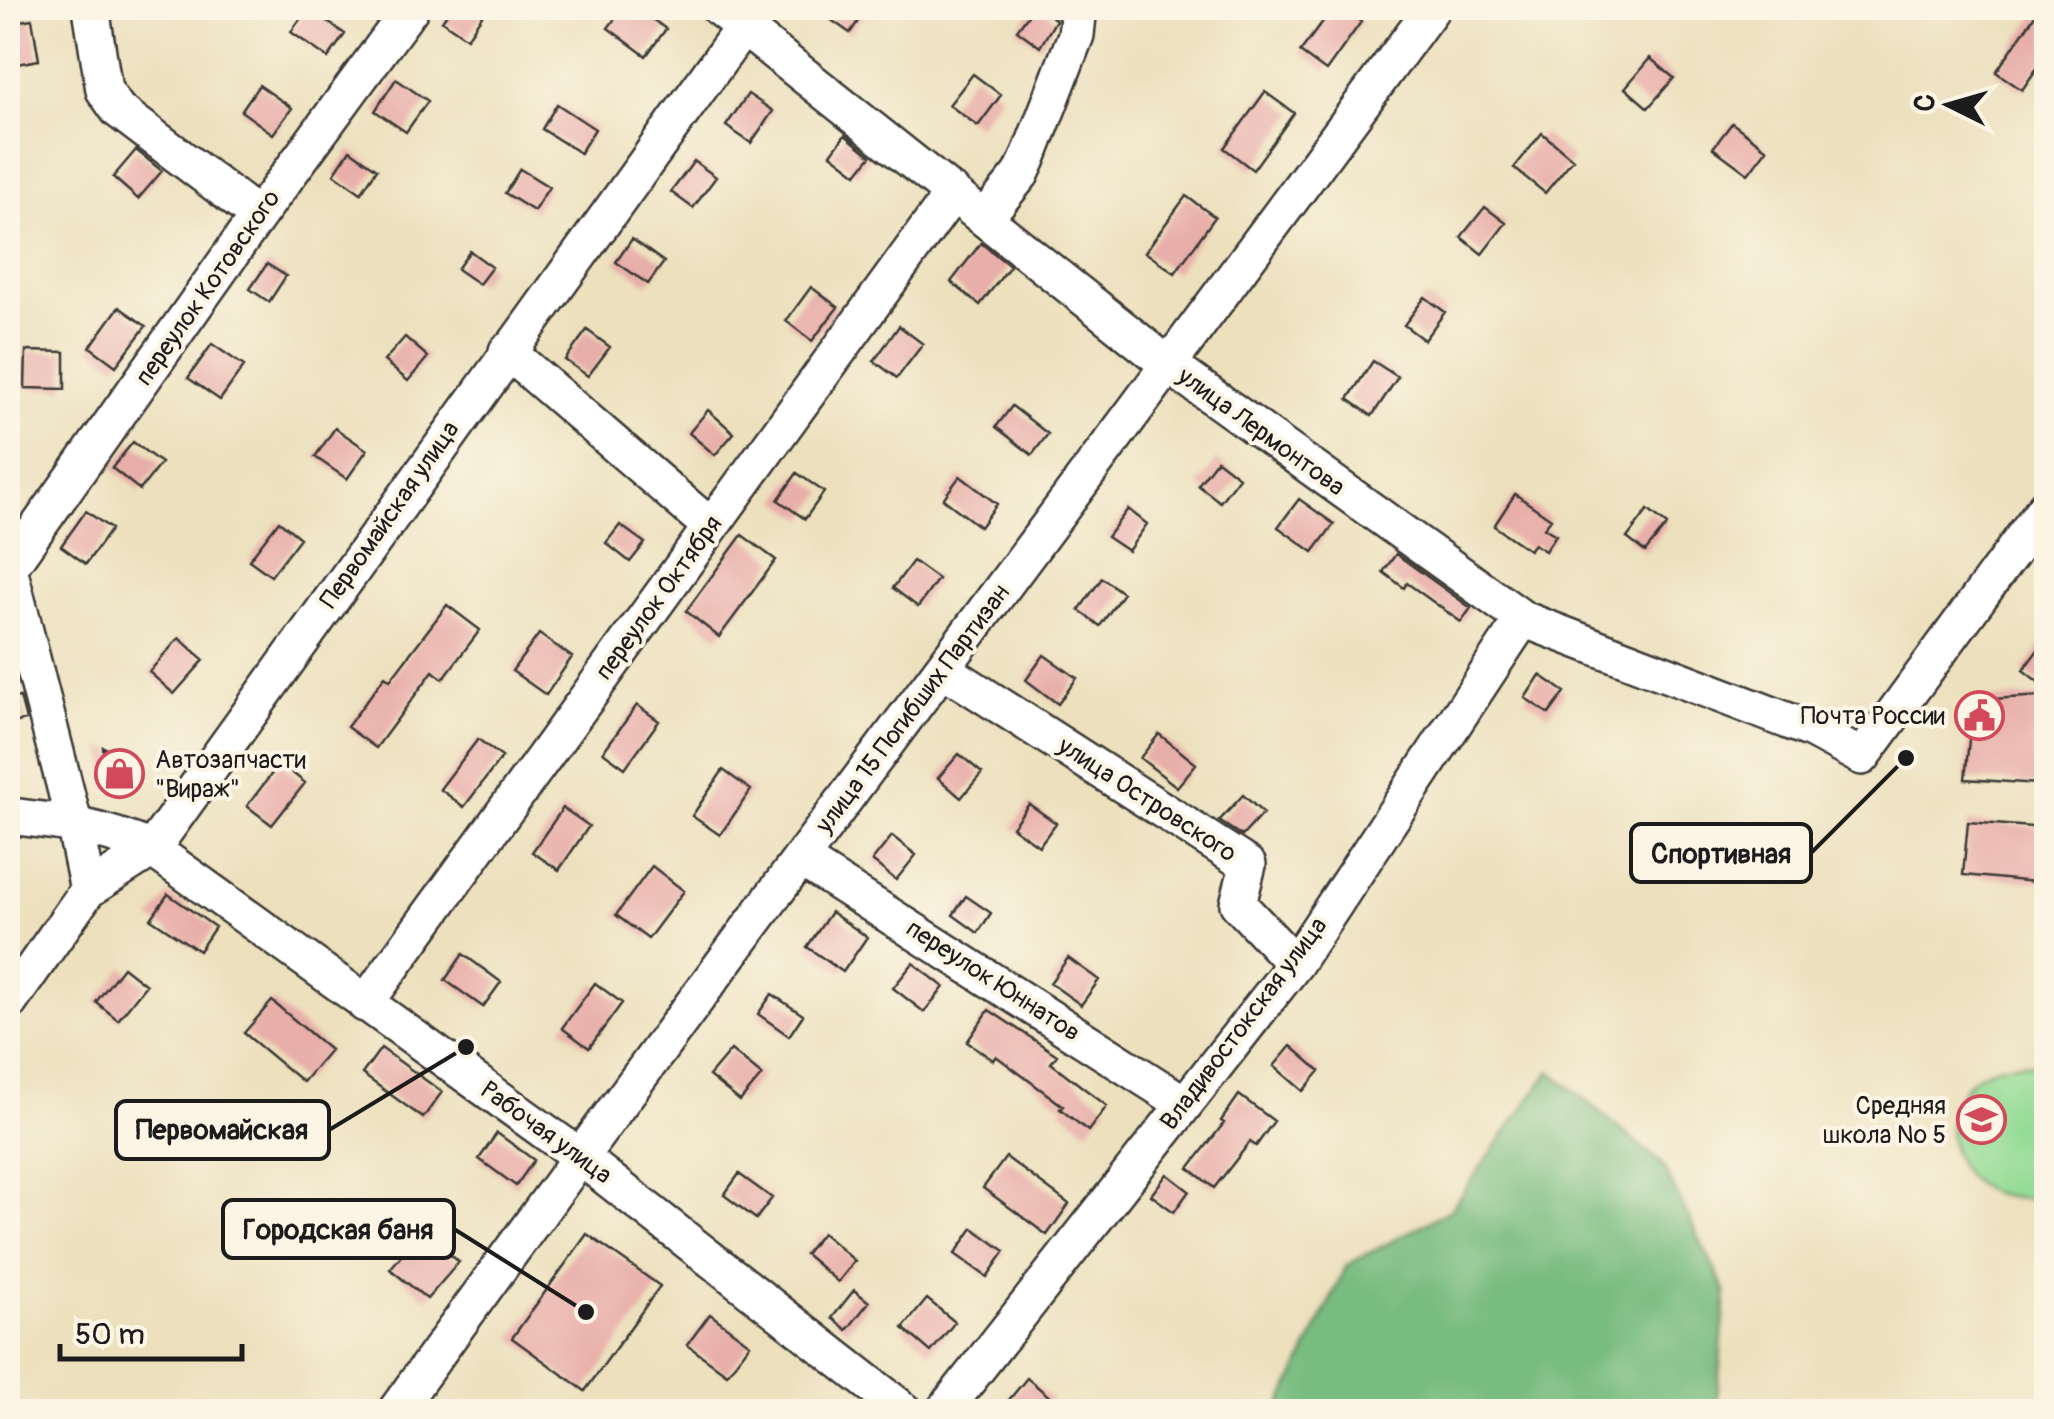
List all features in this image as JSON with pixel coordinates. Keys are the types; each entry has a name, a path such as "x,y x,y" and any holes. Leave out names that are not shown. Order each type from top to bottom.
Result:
{"street":[{"path":"91,8 104,90 118,110 258,216"},
{"name":"переулок Котовского","path":"8,568 410,8"},
{"path":"984,218 1028,160 1076,35 1078,16 1074,8"},
{"name":"улица 15 Погибших Партизан","path":"395,1412 579,1156 1170,366 1432,8"},
{"name":"улица Лермонтова","path":"740,13 953,193 1170,366 1523,619 1812,730 1862,757 2046,506"},
{"name":"Первомайская улица","path":"8,1004 88,890 152,849 507,351 740,13"},
{"name":"переулок Октября","path":"365,1004 953,193"},
{"path":"507,351 711,527"},
{"path":"8,568 88,890"},
{"name":"Владивостокская улица","path":"942,1412 1295,964 1523,619"},
{"name":"улица Островского","path":"943,670 1248,866 1238,904 1295,964"},
{"name":"Рабочая улица","path":"8,816 107,830 152,849 579,1156 906,1412"},
{"name":"переулок Юннатов","path":"801,859 1184,1104"}],"green space":[{"path":"2022,1063 2046,1066 2046,1199 2007,1196 1984,1189 1961,1167 1951,1138 1954,1108 1971,1081 1995,1068"},
{"path":"1550,1071 1661,1163 1726,1292 1716,1411 1278,1411 1347,1265 1450,1210"}],"building":[{"path":"308,8 345,34 328,58 291,32"},
{"path":"451,8 487,8 467,38 442,21"},
{"path":"623,8 637,8 666,29 646,56 608,28"},
{"path":"814,8 867,8 850,33"},
{"path":"1033,8 1042,8 1056,20 1040,47 1017,30"},
{"path":"1333,8 1342,8 1361,22 1326,71 1300,52"},
{"path":"2040,8 2046,8 2046,55 2022,90 1996,72"},
{"path":"32,19 39,60 12,65 8,23"},
{"path":"1650,58 1674,78 1648,108 1625,88"},
{"path":"973,74 1001,95 978,126 949,105"},
{"path":"396,79 428,101 406,132 375,111"},
{"path":"259,85 292,108 273,134 241,111"},
{"path":"1265,92 1294,113 1253,170 1224,148"},
{"path":"748,94 773,111 751,143 726,126"},
{"path":"557,104 595,129 580,153 542,129"},
{"path":"1732,123 1767,149 1748,174 1713,148"},
{"path":"1542,133 1573,159 1545,193 1514,168"},
{"path":"845,135 871,156 857,174 831,154"},
{"path":"136,150 162,171 138,199 113,177"},
{"path":"350,150 377,169 361,193 334,174"},
{"path":"694,161 716,177 693,208 671,192"},
{"path":"520,169 549,187 534,211 505,193"},
{"path":"1186,196 1215,217 1175,273 1145,252"},
{"path":"1485,207 1506,223 1482,254 1461,237"},
{"path":"632,239 664,262 648,284 616,262"},
{"path":"981,243 1010,266 980,305 951,282"},
{"path":"470,251 492,267 479,284 457,269"},
{"path":"267,264 286,276 269,302 250,289"},
{"path":"811,287 838,307 812,341 786,321"},
{"path":"1425,297 1445,312 1424,340 1404,325"},
{"path":"119,307 146,326 116,366 90,347"},
{"path":"899,326 923,344 897,378 874,361"},
{"path":"587,330 610,347 588,376 565,360"},
{"path":"405,337 428,357 408,381 384,361"},
{"path":"212,344 244,366 220,400 188,378"},
{"path":"26,351 65,352 65,389 25,388"},
{"path":"1373,361 1398,377 1372,416 1348,399"},
{"path":"1012,406 1048,434 1032,455 996,427"},
{"path":"708,410 734,433 715,455 689,433"},
{"path":"335,428 367,450 347,479 315,457"},
{"path":"133,442 161,463 140,490 112,468"},
{"path":"1217,460 1239,477 1220,502 1198,485"},
{"path":"797,473 824,492 805,519 778,500"},
{"path":"960,476 997,504 980,527 943,499"},
{"path":"1515,494 1551,519 1544,528 1556,535 1545,551 1534,544 1529,550 1494,526"},
{"path":"1299,499 1334,524 1313,552 1278,527"},
{"path":"1128,509 1147,524 1128,551 1107,537"},
{"path":"1648,510 1667,525 1645,552 1627,538"},
{"path":"86,511 111,529 86,564 61,546"},
{"path":"279,521 300,538 271,576 249,560"},
{"path":"620,525 645,543 630,562 606,543"},
{"path":"742,535 776,560 719,637 686,611"},
{"path":"1396,554 1471,608 1461,622 1407,583 1404,588 1383,572"},
{"path":"913,561 938,579 918,607 893,588"},
{"path":"1102,578 1123,593 1100,626 1079,610"},
{"path":"447,605 480,630 443,679 433,671 376,748 347,727 385,676 390,680"},
{"path":"539,634 572,657 546,695 512,671"},
{"path":"179,638 204,660 174,694 149,672"},
{"path":"2046,639 2046,688 2023,670"},
{"path":"1044,655 1077,678 1058,704 1026,680"},
{"path":"1540,675 1565,692 1549,714 1525,698"},
{"path":"2046,696 2038,784 1965,779 1973,700"},
{"path":"20,697 26,720 8,724 8,699"},
{"path":"637,705 659,721 625,768 603,752"},
{"path":"1159,734 1196,764 1177,787 1140,758"},
{"path":"478,739 502,757 464,807 440,789"},
{"path":"103,747 135,762 124,797 108,786"},
{"path":"959,754 982,773 961,798 938,778"},
{"path":"280,763 305,783 272,825 247,806"},
{"path":"723,770 751,790 720,835 692,816"},
{"path":"1243,795 1263,813 1242,836 1219,821"},
{"path":"1029,804 1056,823 1039,846 1012,827"},
{"path":"563,808 589,826 559,870 532,852"},
{"path":"1968,822 2046,828 2046,883 1963,875"},
{"path":"892,836 916,855 896,880 872,861"},
{"path":"652,866 684,891 648,939 616,915"},
{"path":"168,894 215,927 199,951 151,919"},
{"path":"966,896 991,913 978,933 953,915"},
{"path":"831,912 867,937 843,972 807,947"},
{"path":"463,954 501,982 483,1007 445,980"},
{"path":"1068,958 1099,980 1081,1005 1050,983"},
{"path":"913,963 944,987 924,1012 893,988"},
{"path":"123,967 146,985 118,1020 96,1002"},
{"path":"595,983 622,1003 589,1048 562,1028"},
{"path":"772,994 803,1015 789,1036 758,1014"},
{"path":"272,1001 330,1050 303,1082 244,1033"},
{"path":"989,1010 1057,1055 1051,1063 1107,1106 1088,1131 1060,1109 1063,1106 996,1056 993,1060 967,1042"},
{"path":"1291,1046 1320,1071 1303,1091 1274,1066"},
{"path":"381,1048 442,1092 423,1118 362,1074"},
{"path":"731,1050 762,1075 740,1101 709,1076"},
{"path":"1239,1095 1274,1121 1256,1146 1250,1142 1214,1188 1189,1168 1224,1123 1221,1121"},
{"path":"497,1133 534,1160 516,1186 479,1159"},
{"path":"1006,1157 1069,1204 1047,1235 983,1188"},
{"path":"739,1174 772,1198 756,1219 724,1195"},
{"path":"1167,1174 1189,1191 1174,1212 1151,1195"},
{"path":"973,1228 1005,1251 987,1277 955,1254"},
{"path":"422,1231 459,1262 427,1299 390,1269"},
{"path":"822,1233 855,1261 838,1282 805,1254"},
{"path":"587,1234 660,1286 585,1391 512,1338"},
{"path":"854,1290 869,1302 847,1330 832,1318"},
{"path":"927,1299 955,1322 931,1352 903,1328"},
{"path":"710,1314 750,1344 727,1374 687,1345"},
{"path":"1027,1378 1052,1399 1041,1412 999,1412"}],"place":[{"name":"Почта России","path":"1980,716"},
{"name":"Спортивная","path":"1906,758"},
{"name":"Автозапчасти \"Вираж\"","path":"120,774"},
{"name":"Первомайская","path":"466,1047"},
{"name":"Средняя школа № 5","path":"1981,1120"},
{"name":"Городская баня","path":"586,1312"}]}
